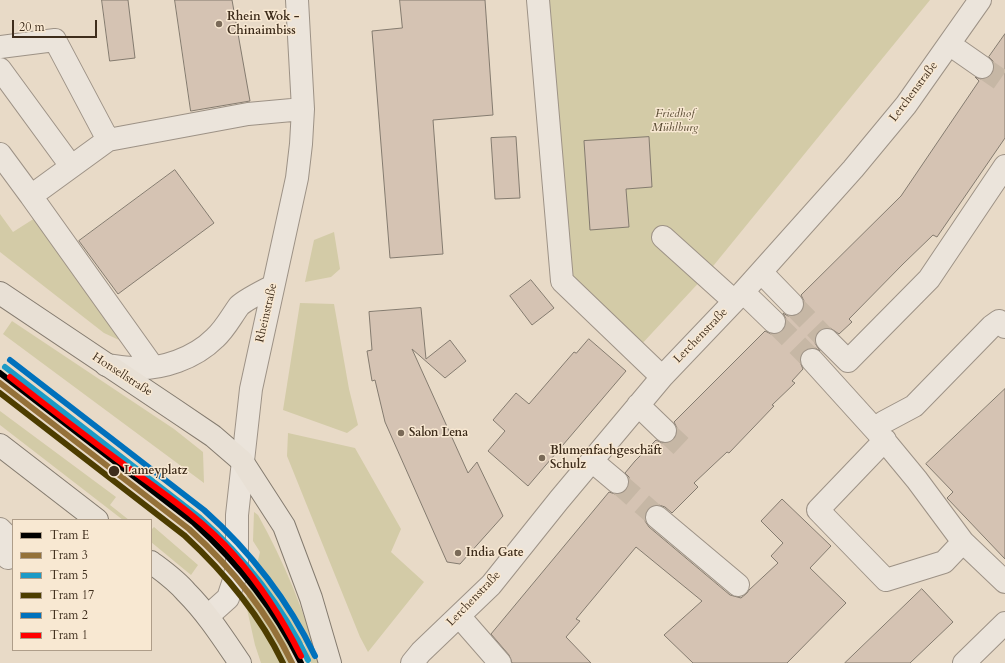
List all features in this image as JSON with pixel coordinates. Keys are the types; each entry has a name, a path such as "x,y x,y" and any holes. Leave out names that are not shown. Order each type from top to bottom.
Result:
{"main road":[{"name":"Honsellstraße","path":"0,293 213,436 242,461"},
{"path":"0,445 96,519"},
{"path":"242,461 284,526 311,598 330,663"},
{"path":"152,563 186,591 208,616 240,663"}],"street":[{"name":"Rheinstraße","path":"208,616 228,598 234,580 237,565 237,515 250,389 297,178 303,109 297,0"},
{"path":"538,0 562,281 662,377"},
{"name":"Lerchenstraße","path":"412,663 421,652 491,585 662,377 761,272 867,152 906,105 980,0"},
{"path":"0,47 55,40 108,140"},
{"path":"949,44 982,67"},
{"path":"0,70 71,166"},
{"path":"31,196 108,140 248,114 303,109"},
{"path":"0,154 154,367"},
{"path":"828,340 848,362 929,279 1005,166"},
{"path":"663,237 738,296 774,322"},
{"path":"761,272 792,304"},
{"path":"106,365 135,368 154,367 178,361 194,354 215,339 230,321 240,305 273,286"},
{"path":"963,542 944,562 886,580 818,510 880,435 884,422 914,406 992,326 999,321 1005,326"},
{"path":"812,360 880,435 917,480 963,542 1005,582"},
{"path":"638,405 665,431"},
{"path":"592,461 618,482"},
{"path":"657,517 738,585"},
{"path":"0,529 6,535 8,558"},
{"path":"459,616 500,663"},
{"path":"964,663 1005,623"}],"green space":[{"name":"Friedhof Mühlburg","path":"543,0 930,0 705,276 639,347 568,280"},
{"path":"0,214 13,232 35,218 119,340 104,333 0,252"},
{"path":"334,232 340,269 331,277 305,282 314,240"},
{"path":"300,303 334,304 349,389 358,425 347,433 283,410"},
{"path":"12,321 174,429 203,452 204,483 3,334"},
{"path":"0,411 116,497 110,505 128,519 122,519 0,425"},
{"path":"288,433 355,448 401,529 391,552 424,582 368,652 360,637 287,456"},
{"path":"254,512 258,515 268,533 285,569 307,625 319,663 311,663 304,643 289,650 294,663 261,663 255,645 245,600 254,577 260,552 253,541"},
{"path":"154,527 198,565 191,575 152,543 152,529"}],"building":[{"path":"102,0 128,0 135,58 110,61"},
{"path":"175,0 232,0 250,101 191,111"},
{"path":"400,0 485,0 493,115 433,120 443,254 390,258 372,31 402,28"},
{"path":"1005,34 1005,138 937,237 933,235 903,264 849,319 852,322 839,334 830,328 823,328 818,331 815,337 815,343 820,351 815,348 810,348 803,351 800,357 800,362 803,369 792,381 795,383 772,405 774,406 729,453 727,452 694,483 698,487 672,513 665,507 652,505 647,509 645,514 645,521 649,527 730,595 741,598 778,563 771,556 783,543 761,521 782,499 831,546 810,568 846,603 787,663 693,663 664,635 702,601 636,547 576,619 580,621 566,637 591,663 512,663 509,655 491,634 609,492 621,494 627,490 629,477 625,473 635,461 656,440 662,443 668,443 674,440 677,434 677,428 674,422 765,331 771,334 777,334 783,331 786,325 786,319 783,313 788,316 795,316 801,313 804,308 804,301 801,295 901,196 979,81 975,77 981,79 988,78 992,74 994,68 993,61 989,57"},
{"path":"516,137 520,198 495,199 491,138"},
{"path":"649,137 652,187 626,189 629,227 590,230 584,141"},
{"path":"175,170 214,223 118,294 79,241"},
{"path":"531,280 554,308 532,325 510,296"},
{"path":"421,308 426,359 450,340 466,361 445,378 412,349 468,473 477,462 503,516 460,564 447,562 385,422 375,380 372,381 367,351 372,350 369,312"},
{"path":"589,339 626,371 528,486 488,451 505,431 493,420 516,393 529,404 574,352 576,353"},
{"path":"1005,389 1005,559 947,498 953,492 926,464"},
{"path":"922,589 953,622 910,663 845,663"}],"tunnel":[{"path":"982,67 1005,83"},
{"path":"792,304 827,340"},
{"path":"774,322 812,360"},
{"path":"665,431 681,446"},
{"path":"617,482 657,517"}],"tram line":[{"name":"2","path":"10,360 204,510 221,526 253,560 267,578 293,615 315,656"},
{"name":"5","path":"5,367 199,517 216,533 247,565 261,583 286,620 308,660"},
{"name":"E","path":"0,373 194,523 226,555 255,588 280,624 301,663"},
{"name":"1","path":"10,377 182,508 222,542 244,566 262,591 287,629 301,656"},
{"name":"3","path":"0,383 189,529 205,544 234,575 260,608 292,663"},
{"name":"17","path":"0,393 184,535 199,549 227,579 252,610 283,663"}],"place":[{"name":"Rhein Wok - Chinaimbiss","path":"219,24"},
{"name":"Salon Lena","path":"401,433"},
{"name":"Blumenfachgeschäft Schulz","path":"542,458"},
{"name":"Lameyplatz","path":"114,471"},
{"name":"India Gate","path":"458,553"}]}
